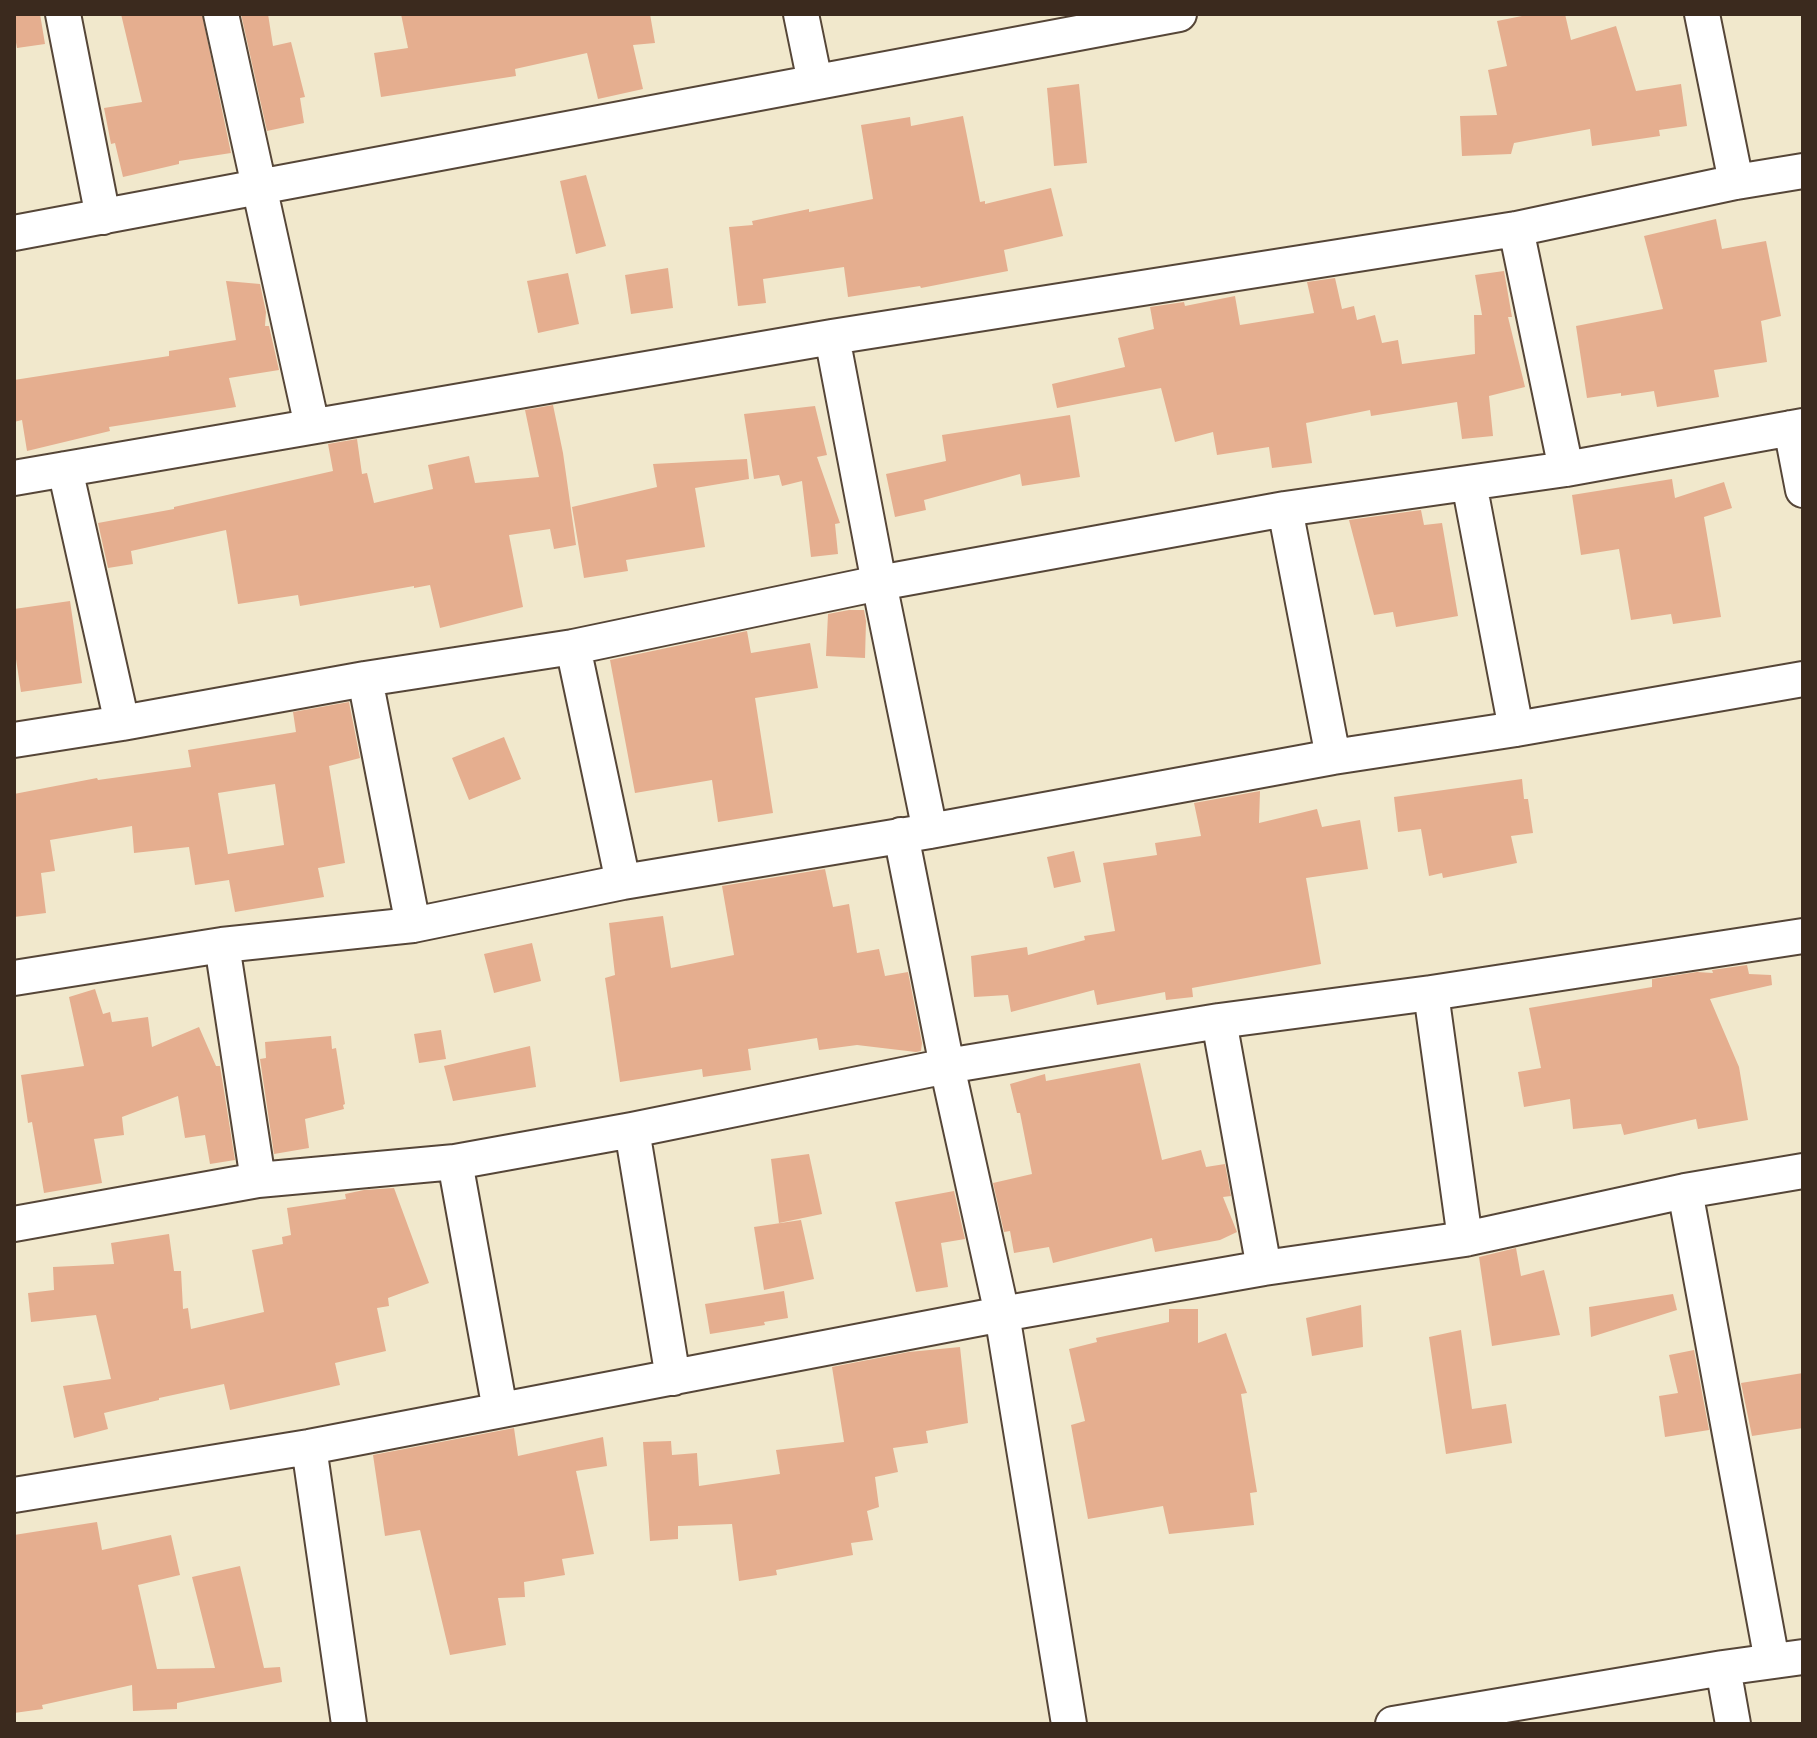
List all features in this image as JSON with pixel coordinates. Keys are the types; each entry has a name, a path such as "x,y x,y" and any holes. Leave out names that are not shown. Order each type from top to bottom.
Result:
{"street":[{"path":"63,14 103,217"},
{"path":"221,14 312,426"},
{"path":"801,14 815,82"},
{"path":"14,233 1179,14"},
{"path":"1702,14 1736,182"},
{"path":"14,478 832,337 1516,229 1736,182 1803,171"},
{"path":"1516,229 1566,469"},
{"path":"832,337 879,583 947,1066 1002,1314 1069,1724"},
{"path":"14,740 365,679 573,647 879,583 1285,509 1566,469 1797,427 1803,490"},
{"path":"65,469 122,723"},
{"path":"1469,483 1516,729"},
{"path":"1285,509 1333,757"},
{"path":"573,647 623,882"},
{"path":"365,679 413,925"},
{"path":"14,978 222,945 413,925 623,882 916,833 1333,757 1803,679"},
{"path":"14,1224 258,1180 455,1162 632,1130 947,1066 1219,1021 1431,993 1803,936"},
{"path":"222,945 258,1180"},
{"path":"1431,993 1465,1239"},
{"path":"1219,1021 1264,1268"},
{"path":"632,1130 673,1378"},
{"path":"455,1162 500,1410"},
{"path":"14,1495 309,1447 1002,1314 1264,1268 1465,1239 1685,1191 1803,1171"},
{"path":"1393,1724 1787,1659 1685,1191"},
{"path":"309,1447 349,1724"},
{"path":"1723,1668 1733,1724"}],"building":[{"path":"14,14 40,14 45,44 17,48"},
{"path":"121,14 202,14 231,153 179,161 179,164 123,177 115,143 111,144 104,108 142,102"},
{"path":"241,14 268,14 273,46 291,42 305,97 300,98 304,123 267,131"},
{"path":"401,14 650,14 655,43 633,45 643,89 598,99 587,53 515,69 516,76 381,97 374,53 408,48"},
{"path":"1532,14 1565,14 1571,40 1616,26 1636,91 1681,84 1687,126 1659,130 1660,136 1592,146 1590,129 1514,143 1511,154 1462,156 1460,116 1497,115 1488,70 1507,66 1497,21"},
{"path":"1079,84 1087,163 1054,166 1047,88"},
{"path":"963,116 980,202 985,201 985,204 1051,188 1063,236 1004,250 1008,271 921,288 848,297 844,267 763,279 766,303 738,306 729,227 753,225 752,221 873,199 861,125 910,117 911,126"},
{"path":"586,175 606,246 576,254 560,181"},
{"path":"1716,219 1722,249 1766,241 1781,316 1761,321 1767,362 1714,370 1719,397 1657,407 1654,391 1587,398 1576,326 1663,309 1644,236"},
{"path":"668,268 673,308 631,314 625,275"},
{"path":"1504,271 1512,317 1508,317 1525,387 1489,396 1493,436 1462,439 1457,402 1371,416 1370,410 1306,423 1312,463 1272,468 1269,447 1217,455 1213,432 1175,442 1161,388 1057,408 1052,384 1125,367 1118,338 1154,329 1150,307 1184,302 1185,306 1235,296 1240,325 1314,313 1307,282 1335,278 1342,309 1354,306 1357,320 1375,315 1382,343 1398,340 1402,364 1475,354 1474,315 1482,315 1475,275"},
{"path":"568,273 579,324 538,333 527,281"},
{"path":"226,281 260,284 266,312 265,326 269,326 279,370 229,378 236,407 109,427 110,431 27,451 22,420 14,422 14,380 169,356 169,351 236,340"},
{"path":"553,405 576,545 554,549 550,529 509,535 523,607 440,628 430,585 300,606 298,595 238,604 226,530 131,551 133,564 108,568 98,523 174,509 333,471 328,444 357,439 362,474 367,473 374,503 433,489 428,465 469,456 475,483 539,477 525,410"},
{"path":"815,406 827,455 817,457 840,523 835,524 838,554 811,557 802,481 782,486 779,475 754,479 744,414"},
{"path":"1070,415 1080,477 1022,486 1020,474 924,500 926,510 895,517 886,474 946,461 942,435"},
{"path":"747,459 749,479 695,488 705,547 626,560 628,571 584,578 572,507 657,487 653,464"},
{"path":"1672,479 1675,498 1724,482 1732,508 1704,517 1721,617 1673,624 1671,614 1631,620 1619,549 1581,555 1572,495"},
{"path":"1421,510 1424,525 1442,523 1458,616 1396,627 1393,612 1374,615 1349,520"},
{"path":"70,601 82,683 21,692 14,646 14,609"},
{"path":"864,610 865,658 826,656 828,614"},
{"path":"747,631 751,653 810,643 818,688 755,698 773,813 718,822 712,780 635,793 610,660"},
{"path":"349,702 360,758 329,766 345,863 318,868 324,897 235,912 229,880 195,885 189,847 134,853 132,826 50,840 55,871 41,873 46,913 14,917 14,794 97,778 191,767 188,750 296,732 293,712","holes":["275,784 284,845 228,854 218,793"]},
{"path":"504,737 521,779 469,800 452,758"},
{"path":"1522,779 1533,833 1511,836 1517,863 1443,878 1442,873 1429,876 1421,829 1398,832 1394,797"},
{"path":"1260,791 1259,823 1317,809 1322,827 1360,820 1368,869 1306,878 1321,964 1192,988 1193,997 1166,1000 1165,992 1097,1005 1094,990 1011,1012 1008,995 974,997 971,956 1027,947 1028,955 1085,940 1084,936 1115,931 1103,863 1157,855 1155,843 1201,836 1194,803"},
{"path":"1074,851 1081,882 1054,888 1047,857"},
{"path":"825,869 833,907 849,904 857,953 879,949 885,976 908,972 921,1051 857,1045 819,1050 817,1038 748,1049 751,1070 703,1077 702,1069 620,1082 605,978 615,975 609,923 663,916 671,968 734,955 722,886"},
{"path":"532,943 541,981 494,993 484,954"},
{"path":"1747,965 1749,974 1771,975 1772,985 1710,999 1739,1067 1748,1120 1698,1129 1696,1119 1624,1135 1621,1124 1573,1129 1570,1099 1524,1107 1518,1072 1541,1068 1529,1008 1652,987 1652,979 1697,972 1713,973 1712,970"},
{"path":"95,989 103,1014 110,1012 112,1022 148,1017 152,1047 199,1027 216,1066 220,1066 235,1160 210,1164 205,1135 185,1138 178,1096 122,1117 124,1135 94,1139 102,1183 44,1193 21,1075 84,1066 69,997"},
{"path":"441,1030 446,1059 419,1063 414,1034"},
{"path":"331,1036 332,1049 336,1048 344,1109 305,1119 309,1148 274,1154 260,1059 266,1058 265,1042"},
{"path":"530,1046 536,1087 453,1101 444,1066"},
{"path":"1140,1063 1162,1160 1201,1150 1206,1167 1225,1164 1231,1196 1223,1197 1237,1232 1220,1240 1155,1252 1152,1238 1053,1263 1049,1247 1014,1253 1010,1231 1004,1232 993,1183 1032,1174 1020,1113 1017,1113 1010,1084 1045,1074 1046,1081"},
{"path":"809,1154 822,1214 779,1223 771,1159"},
{"path":"394,1188 429,1283 388,1298 389,1306 377,1308 386,1351 335,1363 340,1385 230,1410 224,1384 104,1413 108,1429 74,1438 63,1386 111,1379 96,1315 31,1322 28,1293 54,1290 53,1267 114,1264 111,1243 169,1234 174,1271 181,1271 183,1309 188,1308 191,1329 264,1312 252,1250 283,1244 282,1237 291,1235 287,1208 346,1199 345,1194 364,1190"},
{"path":"954,1191 965,1239 941,1243 948,1287 916,1292 895,1202"},
{"path":"801,1220 814,1279 764,1290 754,1227"},
{"path":"1516,1248 1521,1276 1544,1270 1560,1335 1492,1346 1479,1257"},
{"path":"784,1291 788,1318 710,1334 705,1304"},
{"path":"1673,1294 1677,1310 1591,1337 1589,1307"},
{"path":"1361,1305 1363,1347 1312,1356 1306,1318"},
{"path":"1169,1309 1198,1309 1198,1343 1226,1333 1247,1393 1241,1394 1257,1492 1250,1493 1254,1525 1169,1534 1163,1506 1088,1519 1071,1425 1085,1421 1069,1349 1097,1342 1096,1338 1169,1322"},
{"path":"1461,1330 1472,1409 1506,1404 1512,1443 1446,1454 1429,1337"},
{"path":"960,1347 968,1423 926,1431 928,1443 893,1448 898,1472 875,1477 879,1507 867,1511 873,1540 851,1543 853,1555 776,1570 777,1575 739,1581 732,1524 678,1526 678,1539 650,1541 643,1442 671,1441 672,1455 697,1453 699,1486 780,1474 776,1450 844,1442 832,1367 909,1352"},
{"path":"1694,1350 1709,1430 1665,1437 1659,1396 1678,1393 1669,1355"},
{"path":"1803,1373 1803,1428 1752,1436 1741,1383"},
{"path":"514,1428 518,1456 603,1437 607,1466 576,1471 594,1554 562,1559 565,1575 524,1582 525,1597 498,1598 506,1645 450,1655 420,1530 385,1536 373,1455"},
{"path":"97,1522 102,1550 171,1535 180,1575 138,1585 157,1669 215,1668 192,1577 240,1566 264,1668 280,1667 282,1682 177,1703 177,1709 133,1711 132,1685 42,1705 43,1709 14,1713 14,1535"}]}
